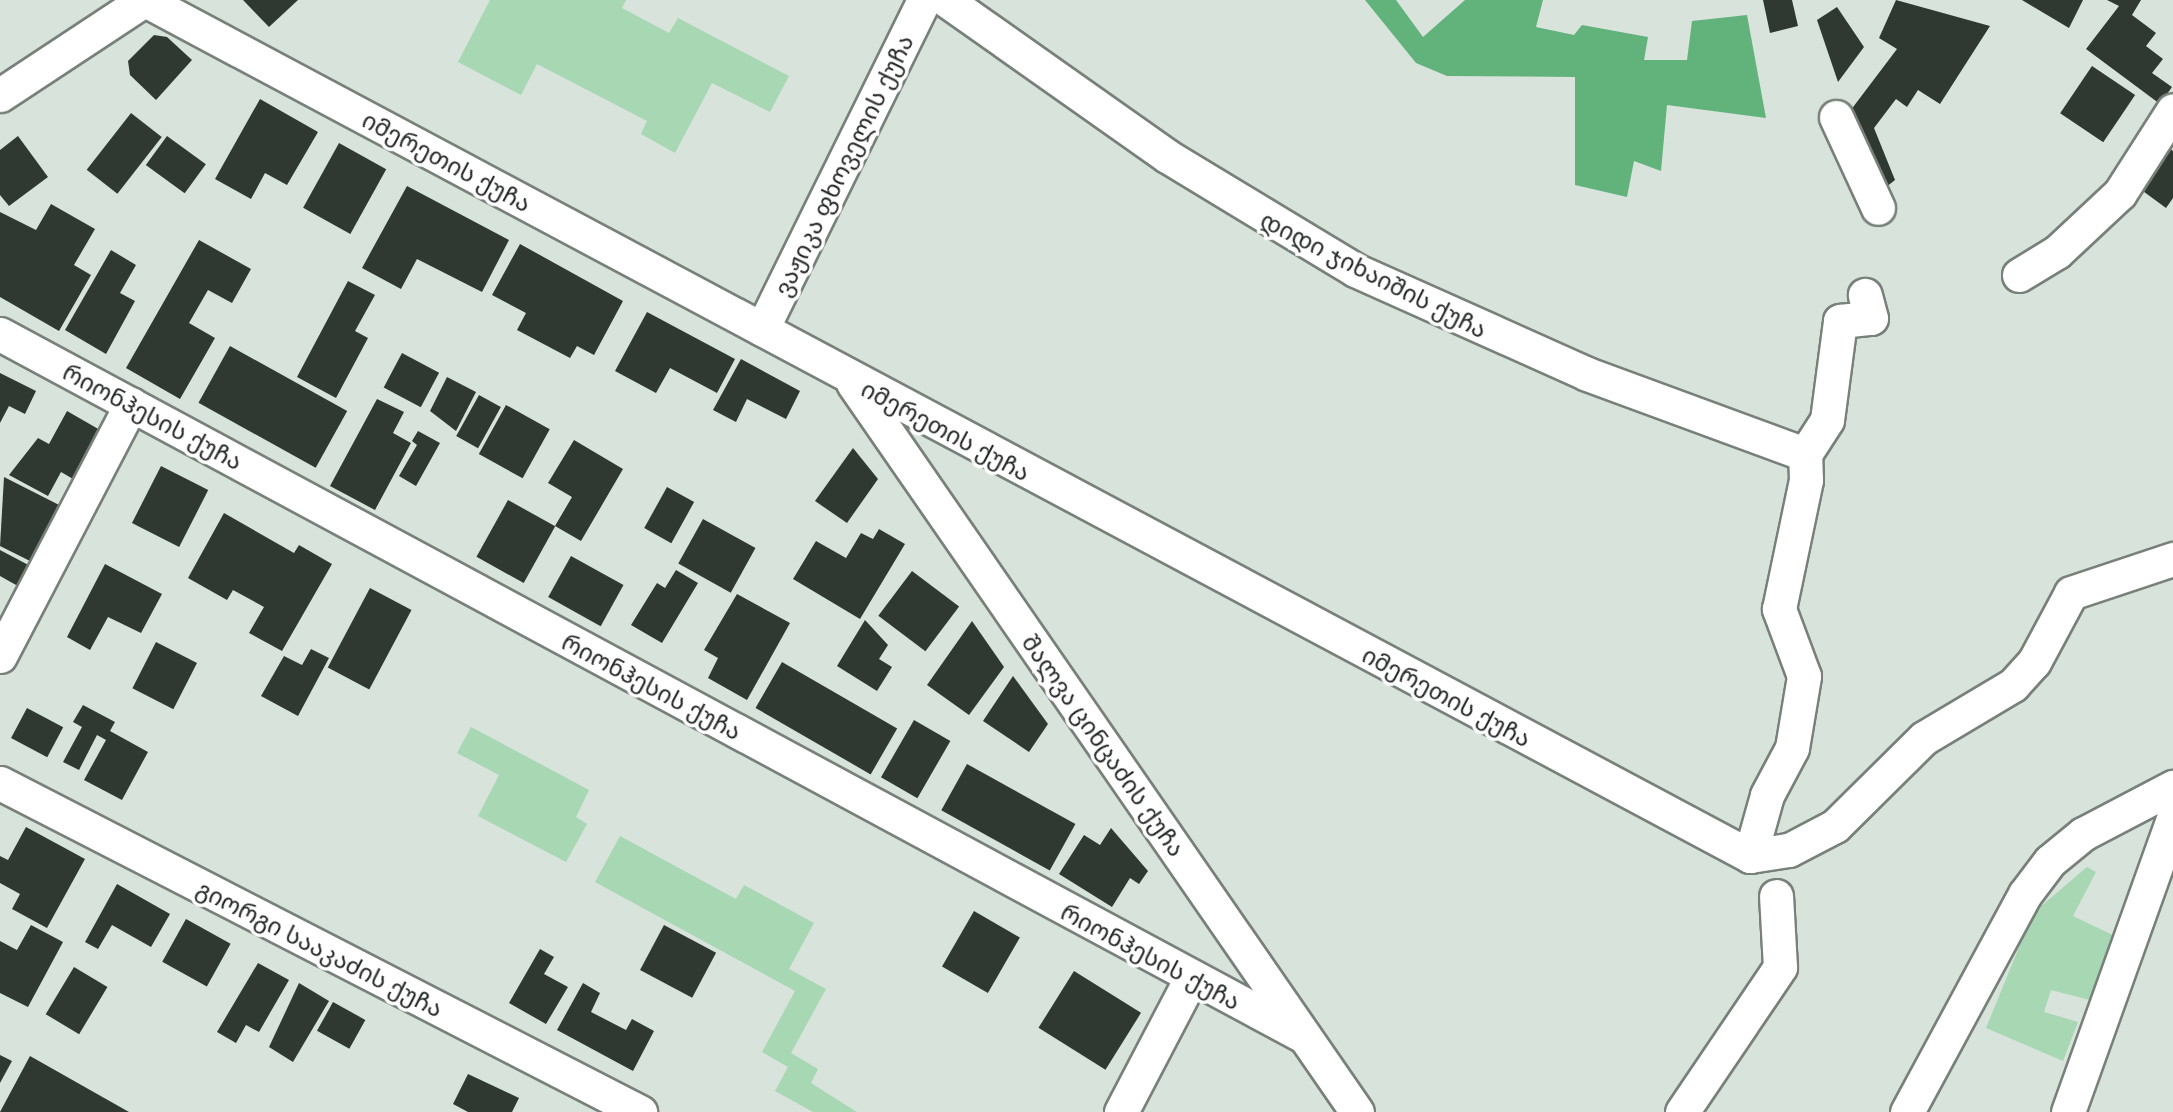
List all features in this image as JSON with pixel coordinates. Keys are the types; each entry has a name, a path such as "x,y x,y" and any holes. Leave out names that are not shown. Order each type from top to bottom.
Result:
{"street":[{"path":"0,95 144,0"},
{"name":"იმერეთის ქუჩა","path":"144,0 850,379 1750,856"},
{"name":"ვაჟიკა ფხოველის ქუჩა","path":"762,330 924,0"},
{"name":"დიდი ჯიხაიშის ქუჩა","path":"946,0 1167,156 1355,270 1587,373 1805,454"},
{"path":"2019,275 2057,252 2120,193 2173,110"},
{"path":"1836,117 1878,208"},
{"path":"1865,295 1871,318 1840,321 1826,420 1805,454 1806,480 1779,609 1804,676 1792,748 1767,795 1750,856 1788,850 1835,827 1924,738 2013,685 2034,662 2071,593 2173,559"},
{"name":"რიონჰესის ქუჩა","path":"0,334 1191,978 1305,1037"},
{"name":"შალვა ცინცაძის ქუჩა","path":"850,379 1357,1112"},
{"path":"0,656 131,404"},
{"name":"გიორგი სააკაძის ქუჩა","path":"0,783 640,1112"},
{"path":"1907,1112 2025,894 2050,860 2083,834 2173,787"},
{"path":"2068,1112 2173,818"},
{"path":"1682,1112 1780,967 1776,896"},
{"path":"1121,1112 1191,978"}],"green space":[{"path":"490,0 626,0 622,8 669,33 678,18 789,76 770,112 712,83 675,153 641,134 647,121 537,64 521,95 458,62"},
{"path":"1365,0 1396,0 1423,37 1465,0 1543,0 1536,27 1574,35 1582,25 1648,37 1644,60 1687,60 1692,21 1747,15 1766,118 1667,105 1661,171 1634,161 1627,197 1575,185 1575,77 1447,76 1416,63"},
{"path":"471,727 589,790 576,817 587,824 566,862 478,816 499,775 457,753"},
{"path":"620,836 736,899 744,885 814,923 789,969 826,989 791,1053 818,1069 811,1083 857,1112 813,1112 775,1091 788,1067 762,1052 795,991 595,882"},
{"path":"2087,867 2096,872 2073,916 2117,937 2090,1000 2051,990 2044,1012 2078,1022 2063,1061 1986,1028 2033,913"}],"building":[{"path":"243,0 298,0 269,27"},
{"path":"1763,0 1792,0 1798,26 1770,33"},
{"path":"1896,0 1990,26 1940,104 1918,90 1907,107 1896,99 1874,128 1895,180 1885,188 1841,123 1897,49 1879,38"},
{"path":"2022,0 2083,0 2069,28"},
{"path":"2107,0 2141,0 2132,15 2156,33 2146,46 2163,59 2152,73 2172,87 2160,104 2086,49 2119,6"},
{"path":"1837,7 1864,47 1838,82 1817,20"},
{"path":"154,35 167,37 192,60 156,100 130,75 128,61"},
{"path":"2092,66 2135,95 2103,142 2060,113"},
{"path":"260,99 318,132 287,185 265,173 251,199 215,179"},
{"path":"131,113 162,137 117,194 87,170"},
{"path":"18,136 48,177 9,206 0,195 0,150"},
{"path":"167,136 206,164 185,193 146,165"},
{"path":"339,143 386,169 350,234 303,208"},
{"path":"2166,146 2173,151 2173,198 2166,208 2136,186"},
{"path":"407,186 509,240 482,292 417,259 401,289 362,268"},
{"path":"51,204 95,229 74,265 91,275 59,331 0,297 0,212 36,230"},
{"path":"199,240 251,269 232,303 208,290 189,323 215,338 180,399 126,368"},
{"path":"520,244 623,301 594,355 577,346 570,358 517,330 526,313 492,295"},
{"path":"111,250 136,265 120,293 135,301 106,354 65,330"},
{"path":"348,281 375,295 355,331 368,338 336,398 297,377"},
{"path":"647,312 735,359 717,393 670,368 656,393 615,371"},
{"path":"230,346 347,411 316,468 198,403"},
{"path":"402,353 439,373 421,407 384,387"},
{"path":"741,359 800,391 786,419 747,399 736,422 713,410"},
{"path":"0,373 36,391 25,414 9,406 0,423"},
{"path":"447,377 476,392 456,431 430,411"},
{"path":"479,395 501,407 478,448 456,436"},
{"path":"377,399 404,412 393,433 411,443 375,510 330,486"},
{"path":"506,405 550,429 523,478 479,454"},
{"path":"67,411 107,434 80,483 61,472 48,496 9,475 38,438 49,444"},
{"path":"418,431 440,443 416,486 399,476 417,445 412,441"},
{"path":"574,440 623,469 581,541 555,526 572,497 548,483"},
{"path":"853,448 878,479 847,523 815,501"},
{"path":"161,466 208,490 179,547 132,523"},
{"path":"4,477 69,510 40,566 0,546"},
{"path":"667,487 694,502 671,543 644,528"},
{"path":"508,500 555,526 524,583 476,557"},
{"path":"224,513 294,553 299,545 332,564 282,651 249,633 264,607 233,590 227,600 188,578"},
{"path":"703,519 755,548 731,593 678,564"},
{"path":"879,529 905,544 860,619 793,579 816,541 846,558 861,533 873,539"},
{"path":"0,550 36,569 25,590 0,576"},
{"path":"571,556 623,585 601,626 548,597"},
{"path":"105,564 162,594 141,633 108,617 90,650 67,637"},
{"path":"676,570 698,583 662,643 631,625 657,583 665,588"},
{"path":"912,571 959,607 925,651 878,616"},
{"path":"370,588 411,610 369,690 328,667"},
{"path":"737,594 790,623 747,700 708,678 718,658 704,650"},
{"path":"865,620 888,645 879,659 892,667 877,691 837,666"},
{"path":"972,621 1004,667 969,715 927,685"},
{"path":"156,642 197,663 173,709 132,688"},
{"path":"311,649 329,658 298,716 261,696 284,656 302,665"},
{"path":"782,662 897,728 871,774 756,708"},
{"path":"1013,676 1048,724 1029,752 983,721"},
{"path":"83,705 115,722 110,731 148,752 122,800 84,780 106,740 97,735 79,770 63,762 82,727 73,722"},
{"path":"27,708 63,727 47,757 11,738"},
{"path":"914,720 950,741 917,798 881,777"},
{"path":"967,764 1075,824 1050,870 941,810"},
{"path":"26,827 85,859 47,928 12,909 20,894 0,883 0,856 8,860"},
{"path":"1111,828 1148,871 1139,884 1130,878 1112,907 1059,874 1084,835 1100,845"},
{"path":"117,884 170,914 151,947 112,925 98,949 85,942"},
{"path":"974,911 1020,938 988,993 942,966"},
{"path":"186,919 231,944 207,987 162,962"},
{"path":"31,925 63,942 28,1007 0,993 0,941 17,950"},
{"path":"664,925 716,953 692,998 640,970"},
{"path":"540,949 554,957 544,974 568,987 546,1024 509,1003"},
{"path":"258,963 289,980 259,1032 246,1025 236,1043 217,1032"},
{"path":"74,967 107,987 79,1034 46,1014"},
{"path":"1074,971 1141,1013 1105,1070 1038,1028"},
{"path":"299,983 329,1001 293,1062 269,1047"},
{"path":"583,983 600,993 591,1012 626,1030 632,1019 654,1031 633,1071 557,1030"},
{"path":"333,1002 365,1020 349,1049 317,1031"},
{"path":"0,1055 12,1061 0,1083"},
{"path":"30,1056 129,1112 0,1112"},
{"path":"468,1074 519,1098 512,1112 468,1112 453,1104"}]}
